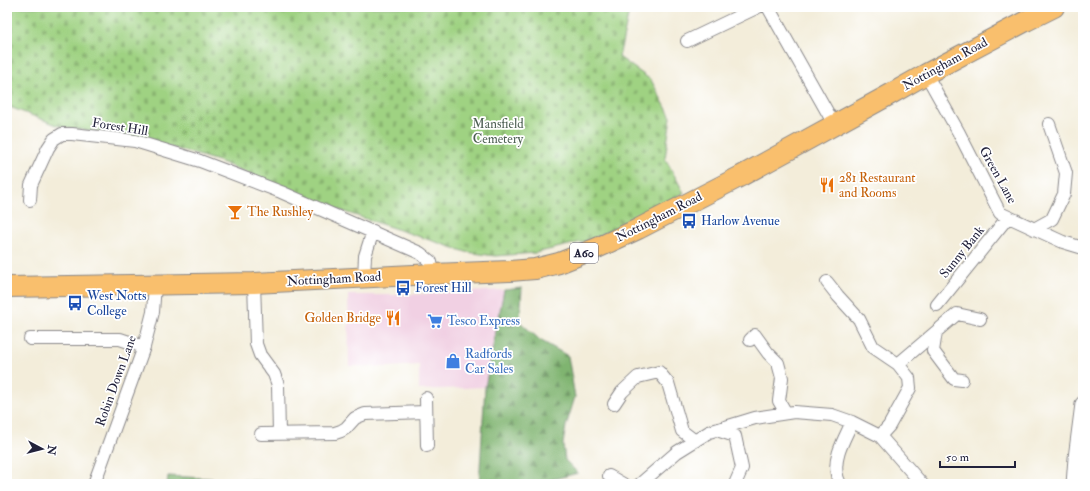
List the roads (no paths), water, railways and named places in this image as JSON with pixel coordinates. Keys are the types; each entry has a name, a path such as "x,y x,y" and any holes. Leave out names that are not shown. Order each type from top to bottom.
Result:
{"highway":[{"name":"Nottingham Road","path":"7,287 254,283 529,270 559,263 597,248 644,226 741,176 1026,20 1054,7"}],"street":[{"path":"687,41 758,7"},
{"path":"768,7 834,124"},
{"name":"Green Lane","path":"926,74 959,133 1000,213 1063,242 1083,248"},
{"path":"1034,229 1052,220 1064,194 1066,173 1049,124"},
{"name":"Forest Hill","path":"30,200 31,185 48,148 54,139 62,134 135,141 200,161 373,231 420,253 431,262 433,274"},
{"name":"Sunny Bank","path":"937,305 1008,217"},
{"path":"364,277 364,256 373,231"},
{"path":"827,282 860,319 873,347 898,364 909,378 910,388 889,426 880,436"},
{"path":"254,283 256,344 260,355 274,374 278,385 279,434"},
{"name":"Robin Down Lane","path":"94,484 144,347 153,312 155,285"},
{"path":"898,364 957,314 980,319"},
{"path":"936,332 933,351 954,379 962,380"},
{"path":"750,340 755,335 778,363 782,378 780,401 786,413"},
{"path":"30,339 120,339 144,347"},
{"path":"614,404 622,392 638,377 659,372 668,383 682,431 695,441"},
{"path":"426,398 427,446"},
{"path":"1074,484 1083,404"},
{"path":"262,434 334,433 346,428 355,418 365,414 426,412"},
{"path":"640,484 677,452 709,432 755,418 794,412 832,416 852,422 880,436 922,484"},
{"path":"840,484 837,475 836,462 852,422"},
{"path":"717,430 735,436 742,468 736,484"},
{"path":"610,476 623,484"}],"place":[{"name":"281 Restaurant and Rooms","path":"827,185"},
{"name":"The Rushley","path":"235,212"},
{"name":"Harlow Avenue","path":"689,221"},
{"name":"Forest Hill","path":"403,288"},
{"name":"West Notts College","path":"75,303"},
{"name":"Golden Bridge","path":"393,318"},
{"name":"Tesco Express","path":"435,321"},
{"name":"Radfords Car Sales","path":"453,361"}],"park label":[{"name":"Mansfield Cemetery","path":"498,132"}]}
